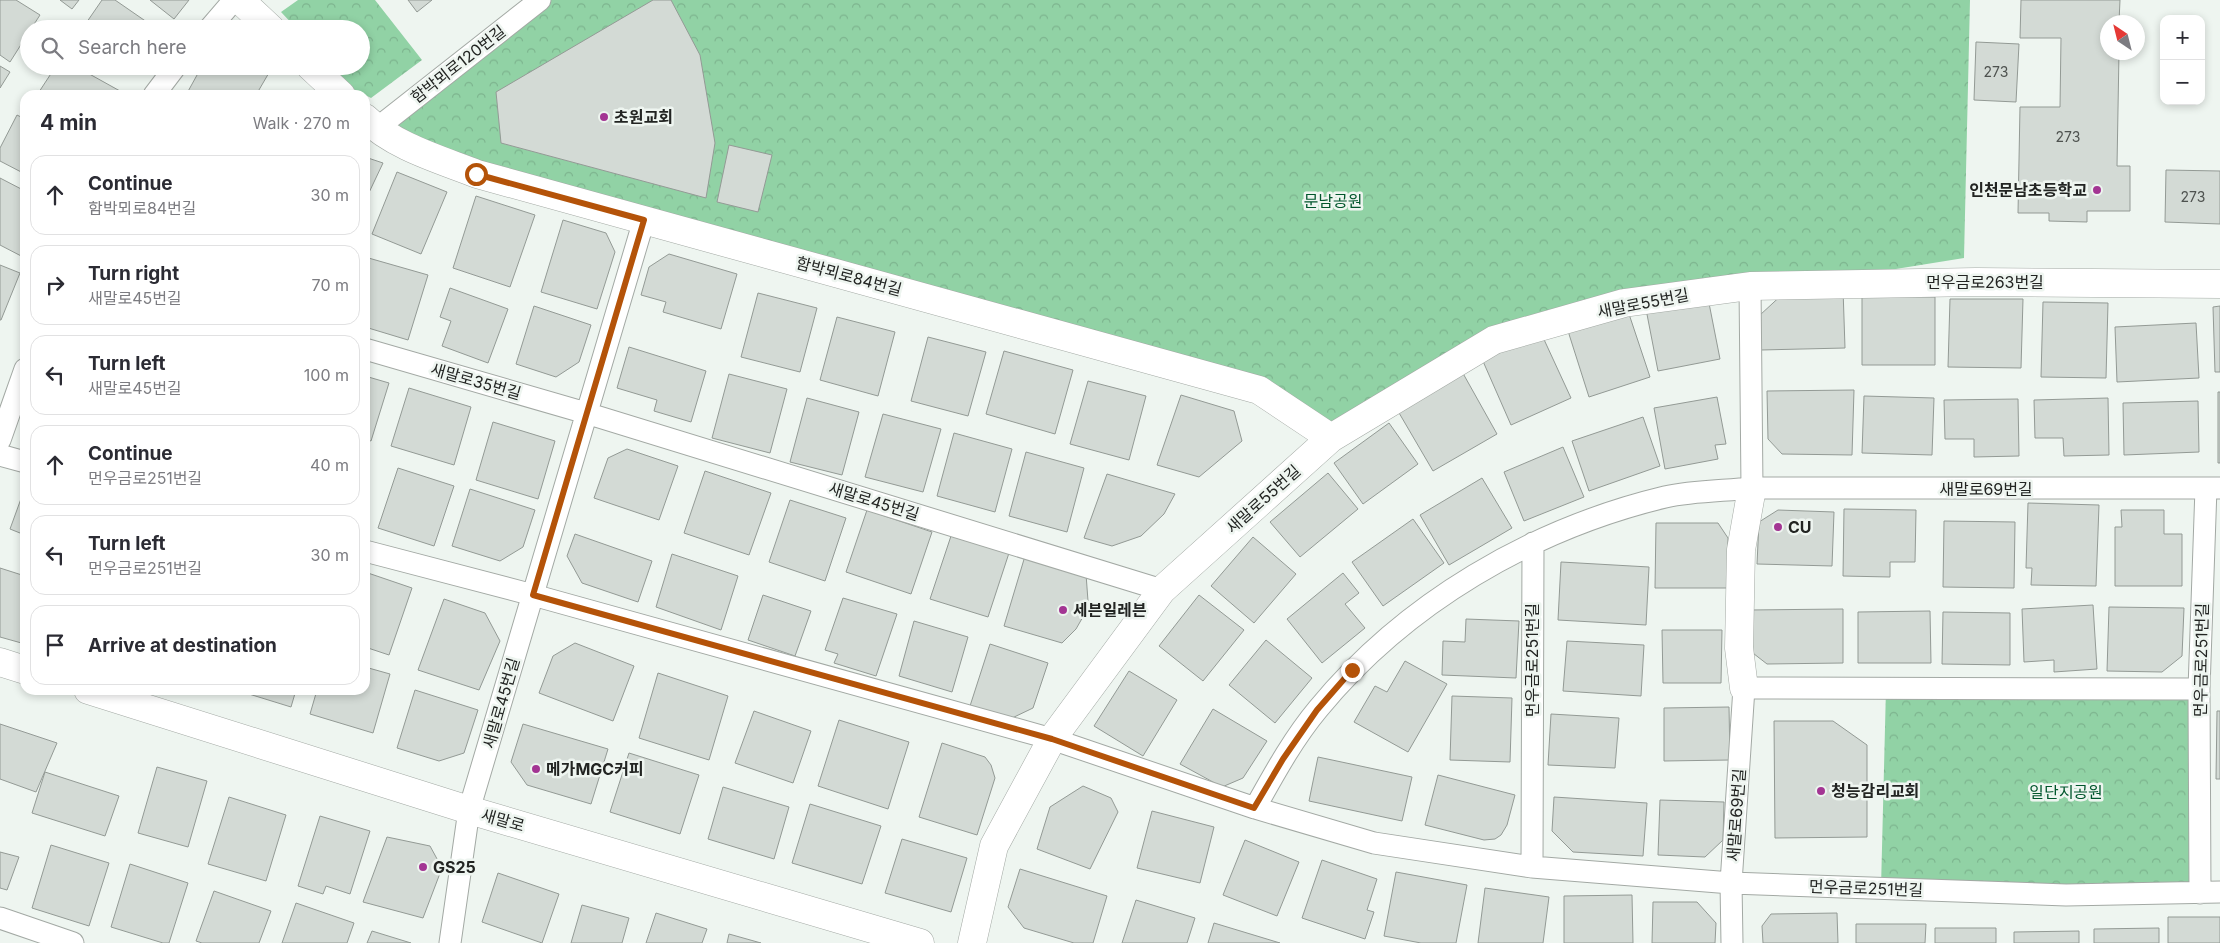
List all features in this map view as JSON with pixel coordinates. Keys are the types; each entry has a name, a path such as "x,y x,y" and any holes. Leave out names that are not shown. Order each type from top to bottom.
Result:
{"street":[{"path":"240,0 261,20"},
{"path":"319,75 335,90"},
{"name":"함박뫼로84번길","path":"370,123 416,150 476,174 1259,390 1331,438"},
{"name":"먼우금로263번길","path":"1750,286 1966,282 2220,284"},
{"name":"새말로55번길","path":"972,943 994,846 1052,739 1162,590 1331,438 1494,340 1624,303 1750,286"},
{"name":"새말로69번길","path":"1744,688 1739,648 1741,550 1752,488"},
{"path":"0,662 20,668"},
{"name":"새말로","path":"104,695 469,810 920,943"}],"lane":[{"path":"217,20 234,0"},
{"name":"함박뫼로120번길","path":"370,123 540,0"},
{"path":"158,90 169,75"},
{"name":"새말로45번길","path":"450,943 469,810 644,220"},
{"name":"새말로69번길","path":"1750,286 1752,488 2213,488"},
{"name":"새말로35번길","path":"370,350 586,413"},
{"path":"0,440 20,383"},
{"name":"새말로45번길","path":"586,413 1162,590"},
{"path":"0,456 20,461"},
{"path":"1254,808 1283,759 1317,710 1352,670 1415,615 1464,581 1533,543 1608,514 1666,497 1752,488"},
{"name":"먼우금로251번길","path":"1052,739 1254,808 1374,843 1532,866 1731,883 2066,894 2210,892 2200,689 2213,488"},
{"name":"먼우금로251번길","path":"1532,866 1533,543"},
{"path":"370,552 533,595 1052,739"},
{"path":"1744,688 2200,689"},
{"name":"새말로69번길","path":"1732,943 1731,883 1744,688"},
{"path":"0,918 73,943"}],"green space":[{"path":"298,0 375,0 422,60 371,98 370,90 355,90 341,75 370,75 370,20 289,20 281,12"},
{"name":"문남공원","path":"540,0 1970,0 1964,258 1809,283 1494,340 1331,438 1259,390 644,220 376,129"},
{"name":"일단지공원","path":"1886,688 2199,689 2200,893 1881,888"}],"building":[{"path":"0,0 16,0 40,15 37,20 20,20 20,46 10,62 0,55"},
{"path":"60,0 79,0 72,9"},
{"path":"102,0 115,0 144,20 88,20"},
{"path":"150,0 189,0 174,19"},
{"path":"408,0 432,0 417,12"},
{"name":"초원교회","path":"653,0 671,0 700,55 715,143 706,198 501,143 496,92"},
{"path":"2021,0 2120,0 2119,15 2100,15 2100,60 2119,60 2117,166 2130,166 2130,211 2087,211 2087,222 2049,221 2049,213 2018,213 2020,107 2060,107 2061,38 2020,38"},
{"path":"1976,42 2019,44 2016,102 1974,100"},
{"path":"0,66 10,72 0,88"},
{"path":"50,75 91,75 118,90 40,90"},
{"path":"197,75 268,75 259,90 189,90"},
{"path":"17,115 20,116 20,171 0,161 0,148"},
{"path":"729,145 772,155 758,212 717,202"},
{"path":"370,159 383,163 370,190"},
{"path":"2166,170 2220,171 2220,224 2165,222"},
{"path":"397,172 447,192 421,254 372,234"},
{"path":"0,178 20,188 20,255 0,245"},
{"path":"476,196 535,215 510,287 453,268"},
{"path":"563,220 606,233 615,252 597,309 541,292"},
{"path":"669,254 737,274 721,329 663,312 666,302 641,295 649,267"},
{"path":"370,258 428,275 408,340 370,329"},
{"path":"0,265 20,273 1,320 0,320"},
{"path":"450,288 508,309 488,363 442,346 451,321 440,317"},
{"path":"1843,289 1845,348 1761,350 1760,315 1786,291"},
{"path":"758,293 817,308 800,372 741,357"},
{"path":"1707,293 1720,359 1658,371 1645,304"},
{"path":"1862,296 1935,297 1935,365 1862,365"},
{"path":"1950,299 2023,299 2021,368 1948,367"},
{"path":"2043,302 2108,303 2106,378 2041,377"},
{"path":"534,306 591,325 579,362 556,377 516,364"},
{"path":"2220,306 2220,372 2215,372 2213,307"},
{"path":"1628,311 1650,377 1589,397 1568,331"},
{"path":"837,317 895,332 878,396 820,380"},
{"path":"2196,323 2199,378 2117,382 2115,327"},
{"path":"1541,333 1571,398 1511,425 1482,359"},
{"path":"928,337 986,352 968,416 911,401"},
{"path":"629,347 706,371 691,422 654,411 657,400 617,388"},
{"path":"1004,351 1073,370 1055,434 986,414"},
{"path":"1460,368 1497,434 1433,471 1395,406"},
{"path":"729,374 787,389 770,453 712,438"},
{"path":"370,377 389,383 370,441"},
{"path":"1088,381 1146,396 1129,460 1070,444"},
{"path":"409,388 471,407 454,465 391,446"},
{"path":"1854,390 1852,455 1782,454 1768,439 1767,391"},
{"path":"2218,392 2220,392 2220,463 2218,463"},
{"path":"1181,395 1234,411 1242,441 1199,477 1157,465"},
{"path":"1864,396 1934,398 1932,455 1862,453"},
{"path":"1717,397 1726,444 1715,445 1718,459 1665,469 1654,408"},
{"path":"807,398 859,412 842,475 790,462"},
{"path":"2108,398 2109,455 2064,456 2063,438 2035,438 2034,400"},
{"path":"2018,399 2019,456 1974,457 1974,439 1945,439 1944,400"},
{"path":"2198,401 2199,452 2124,455 2123,403"},
{"path":"883,414 941,429 923,492 865,477"},
{"path":"1643,417 1660,466 1589,491 1572,441"},
{"path":"493,422 555,441 538,499 476,480"},
{"path":"1389,423 1418,464 1363,504 1334,463"},
{"path":"954,433 1012,449 995,512 937,496"},
{"path":"1563,447 1584,497 1524,521 1504,472"},
{"path":"627,449 678,466 659,520 594,498 608,458"},
{"path":"1026,452 1084,468 1067,532 1009,516"},
{"path":"398,468 454,486 434,546 378,528"},
{"path":"705,471 771,493 749,555 684,533"},
{"path":"1328,473 1358,509 1300,557 1270,522"},
{"path":"1107,474 1175,494 1164,514 1141,536 1112,546 1084,538"},
{"path":"1482,478 1512,528 1449,565 1420,515"},
{"path":"470,489 535,510 523,547 500,561 452,546"},
{"path":"790,500 846,518 825,581 769,562"},
{"path":"20,502 20,533 10,529"},
{"path":"2028,503 2099,505 2096,586 2031,585 2032,568 2026,568"},
{"path":"1844,509 1916,510 1915,562 1890,562 1890,577 1843,576"},
{"path":"867,510 932,532 911,594 846,572"},
{"path":"1778,510 1834,512 1832,566 1757,564 1759,522"},
{"path":"2121,510 2164,510 2164,534 2182,534 2182,586 2115,586 2115,527 2122,527"},
{"path":"1413,519 1444,563 1383,606 1352,562"},
{"path":"1944,521 2015,522 2014,588 1943,587"},
{"path":"1656,523 1718,523 1728,538 1727,588 1655,588"},
{"path":"575,534 652,561 638,602 582,583 567,556"},
{"path":"951,536 1009,553 988,617 930,599"},
{"path":"1253,537 1296,574 1254,623 1211,586"},
{"path":"672,554 738,576 721,630 656,607"},
{"path":"1025,556 1086,574 1088,601 1084,615 1076,629 1062,643 1004,626"},
{"path":"1561,562 1649,567 1646,625 1558,620"},
{"path":"0,568 20,574 20,643 0,637"},
{"path":"1343,573 1359,593 1345,604 1365,628 1322,663 1287,619"},
{"path":"370,574 412,588 389,655 370,649"},
{"path":"763,595 811,611 795,656 748,640"},
{"path":"1199,595 1244,630 1203,681 1159,646"},
{"path":"843,598 897,614 876,676 834,663 838,654 825,650"},
{"path":"444,599 485,613 500,641 479,690 418,670"},
{"path":"2093,605 2097,669 2054,672 2054,660 2024,662 2022,609"},
{"path":"2109,607 2184,608 2182,656 2162,672 2107,671"},
{"path":"1843,609 1843,663 1767,664 1749,650 1749,610"},
{"path":"1930,611 1931,663 1858,663 1858,612"},
{"path":"1943,612 2010,613 2010,665 1942,664"},
{"path":"1466,619 1519,621 1516,678 1442,675 1443,641 1465,642"},
{"path":"914,621 968,637 952,692 899,676"},
{"path":"1662,630 1722,630 1721,683 1663,683"},
{"path":"1266,640 1312,678 1275,723 1229,685"},
{"path":"1567,641 1644,645 1641,696 1563,691"},
{"path":"575,643 634,666 613,721 539,693 553,656"},
{"path":"990,644 1048,663 1033,708 1010,719 970,706"},
{"path":"1405,661 1447,684 1408,752 1354,722 1375,686 1387,692"},
{"path":"370,668 390,674 373,733 310,714 316,695 370,695"},
{"path":"1129,671 1177,700 1143,756 1094,726"},
{"path":"658,673 728,696 709,760 639,738"},
{"path":"415,690 478,710 464,753 439,761 397,748"},
{"path":"252,695 295,695 291,707"},
{"path":"1452,696 1512,698 1510,762 1450,760"},
{"path":"1729,707 1730,760 1664,761 1664,708"},
{"path":"1213,709 1267,741 1243,778 1222,787 1180,764"},
{"path":"754,711 811,731 793,783 735,763"},
{"path":"2217,711 2220,711 2220,779 2216,779"},
{"path":"1551,714 1619,718 1615,768 1548,765"},
{"path":"839,720 909,742 888,809 818,786"},
{"name":"청능감리교회","path":"1774,721 1833,721 1867,745 1867,837 1775,838"},
{"path":"0,724 57,743 36,792 0,779"},
{"path":"523,724 608,749 591,804 527,785 511,762"},
{"path":"942,743 985,757 991,765 995,778 977,835 919,817"},
{"path":"629,753 699,775 680,834 610,812"},
{"path":"1318,757 1412,777 1402,821 1309,801"},
{"path":"157,767 207,781 188,847 138,833"},
{"path":"45,772 119,796 105,836 32,813"},
{"path":"1438,775 1515,795 1507,825 1501,835 1495,839 1484,840 1425,825"},
{"path":"1083,786 1111,798 1118,812 1090,869 1037,849 1050,807"},
{"path":"723,787 789,807 774,859 708,839"},
{"path":"229,797 286,815 266,881 208,864"},
{"path":"1554,797 1647,803 1643,856 1573,852 1552,831"},
{"path":"1660,800 1724,802 1723,840 1705,857 1658,855"},
{"path":"810,804 881,826 862,884 792,863"},
{"path":"1152,811 1214,827 1200,883 1137,868"},
{"path":"320,816 370,831 350,894 326,886 323,894 298,886"},
{"path":"387,837 430,846 442,868 423,918 363,902"},
{"path":"902,839 967,858 951,912 885,893"},
{"path":"1245,840 1299,862 1277,916 1223,895"},
{"path":"51,845 109,863 89,926 32,908"},
{"path":"0,852 19,857 7,890 0,888"},
{"path":"1322,860 1377,879 1367,910 1374,912 1365,939 1302,918"},
{"path":"130,864 188,883 169,943 163,943 111,927"},
{"path":"1020,869 1107,896 1093,943 1074,943 1024,928 1008,907"},
{"path":"1396,872 1467,885 1456,943 1421,943 1384,936"},
{"path":"498,873 559,894 542,943 482,922"},
{"path":"1485,888 1549,897 1543,943 1478,943"},
{"path":"214,891 271,911 259,943 202,943 196,941"},
{"path":"1632,895 1633,943 1564,943 1564,896"},
{"path":"1136,900 1195,918 1187,943 1122,943"},
{"path":"1653,902 1697,902 1716,923 1715,943 1652,943"},
{"path":"296,903 354,923 347,943 282,943"},
{"path":"582,905 629,918 622,943 571,943"},
{"path":"656,913 707,929 702,943 646,943"},
{"path":"1837,913 1838,943 1763,943 1762,926 1771,914"},
{"path":"2168,917 2220,917 2220,943 2168,943"},
{"path":"1214,923 1280,943 1208,943"},
{"path":"1856,924 1926,924 1925,943 1856,943"},
{"path":"1935,928 1996,928 1996,943 1935,943"},
{"path":"2159,928 2159,943 2094,943 2094,929"},
{"path":"372,931 411,943 367,943"},
{"path":"2079,931 2079,943 2014,943 2014,932"},
{"path":"729,934 761,943 727,943"}],"place":[{"name":"초원교회","path":"604,117"},
{"name":"인천문남초등학교","path":"2097,190"},
{"name":"CU","path":"1778,527"},
{"name":"세븐일레븐","path":"1063,610"},
{"name":"메가MGC커피","path":"536,769"},
{"name":"청능감리교회","path":"1821,791"},
{"name":"GS25","path":"423,867"}],"route":[{"path":"476,174 644,220 533,595 1052,739 1254,808 1283,759 1317,710 1352,670"}]}
